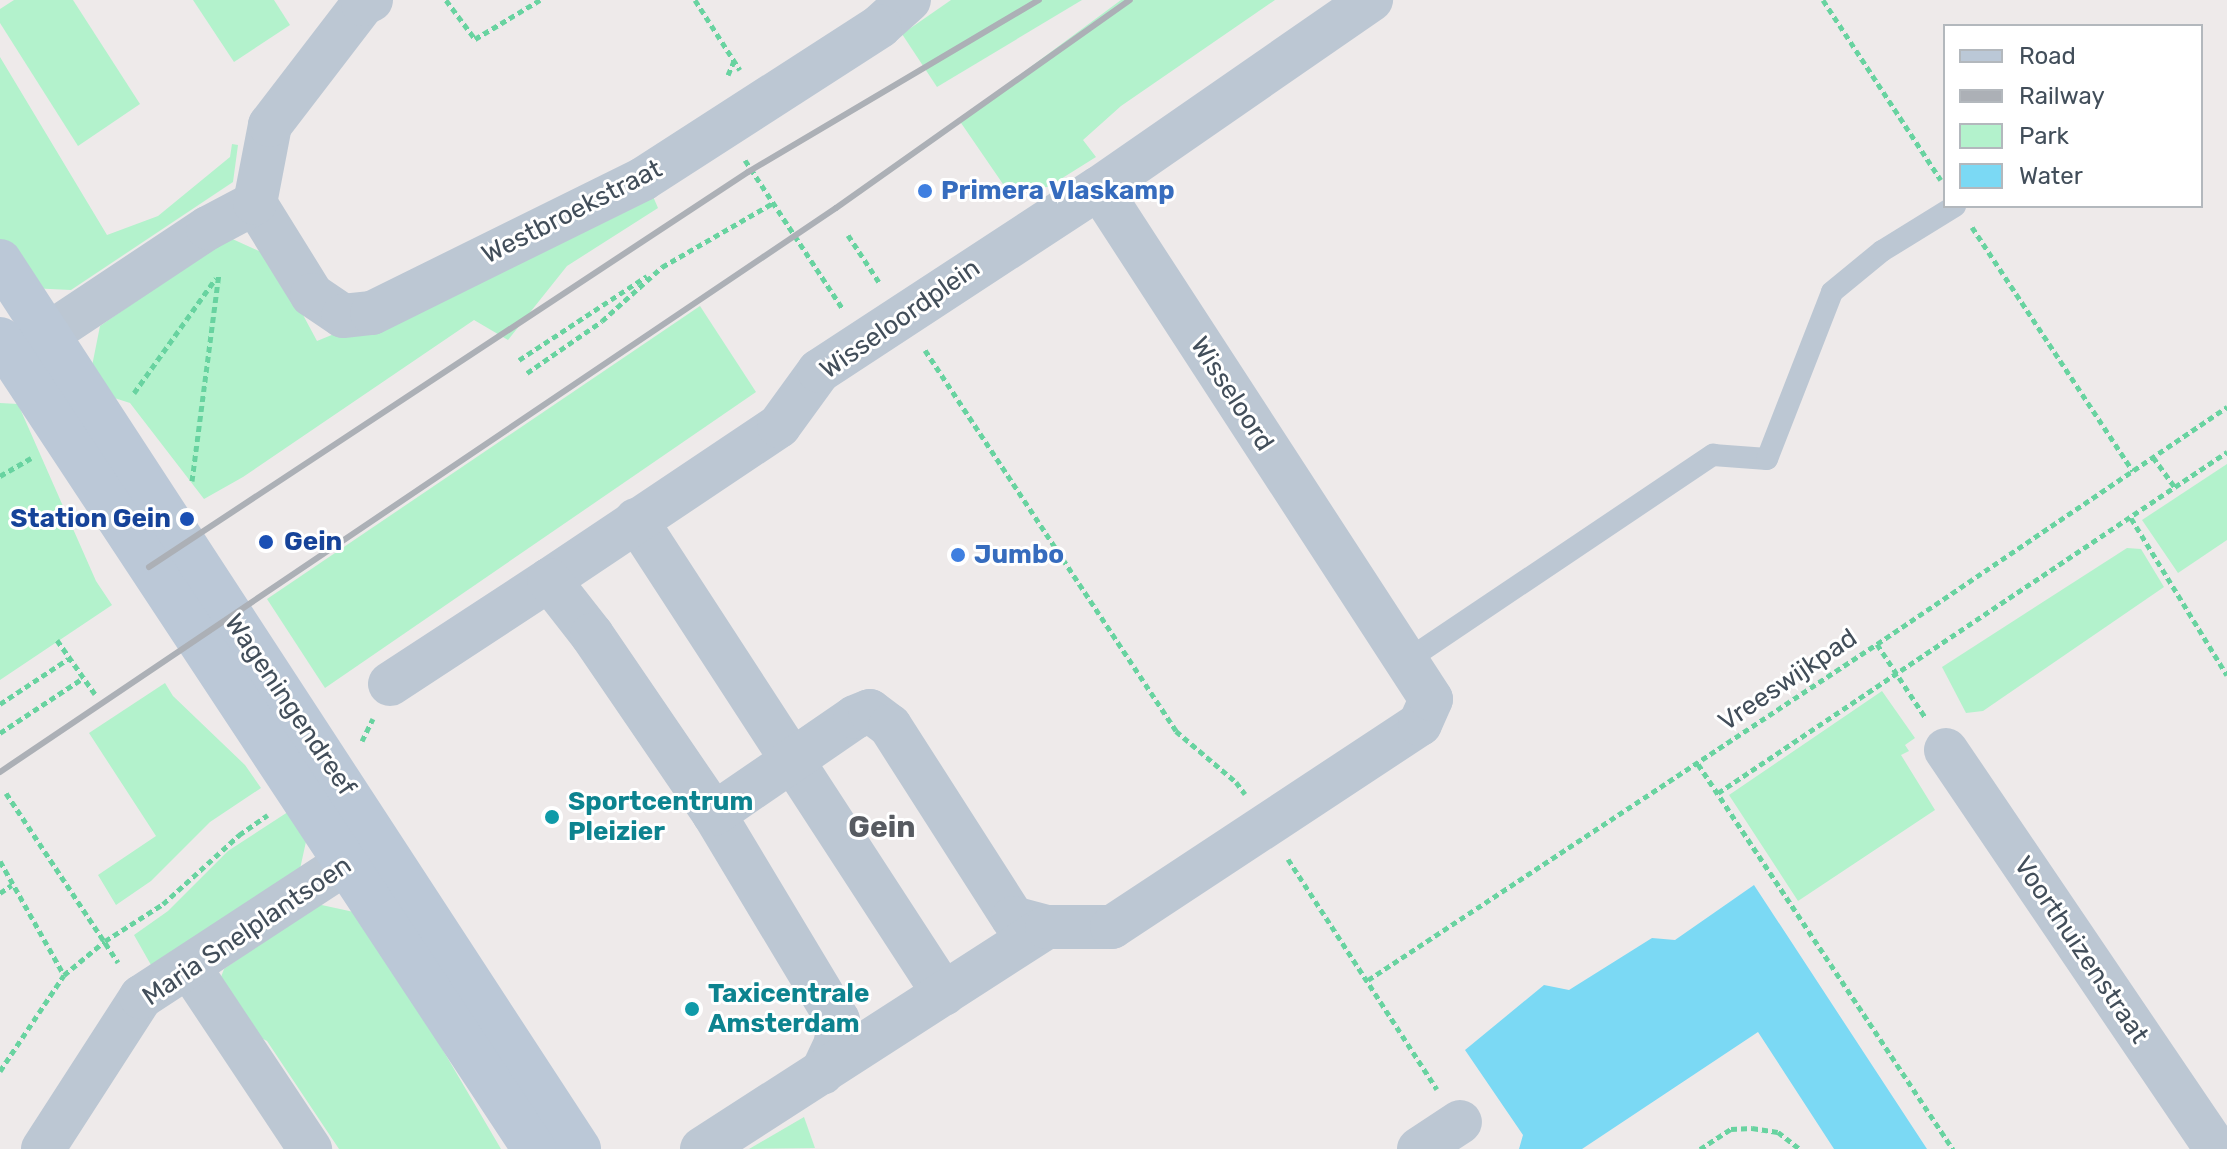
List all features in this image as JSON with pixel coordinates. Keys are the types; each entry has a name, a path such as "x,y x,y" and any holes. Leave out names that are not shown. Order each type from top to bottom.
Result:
{"street":[{"path":"1099,188 1371,0"},
{"path":"15,350 91,307 208,228 264,218 270,125 365,1"},
{"name":"Westbroekstraat","path":"264,218 312,295 343,316 372,313 643,179 895,13"},
{"name":"Wisseloordplein","path":"390,684 779,426 819,371 1099,188"},
{"name":"Wisseloord","path":"1099,188 1431,699 1420,724 1266,827"},
{"name":"Wageningendreef","path":"0,261 15,350 299,794 362,852 534,1149"},
{"name":"Wageningendreef","path":"15,350 362,852 579,1149"},
{"path":"636,520 944,994"},
{"path":"549,580 592,635 714,814 838,1020 836,1043 822,1073"},
{"path":"714,814 855,717 870,711 890,726 1013,918 1047,927 1112,927 1266,827"},
{"name":"Voorthuizenstraat","path":"1946,750 2216,1149"},
{"name":"Maria Snelplantsoen","path":"43,1149 141,997 362,852"},
{"path":"702,1149 1047,927"},
{"path":"189,967 310,1149"},
{"path":"1419,1149 1460,1122"}],"lane":[{"path":"1406,661 1713,455 1767,459 1832,292 1882,251 1961,213"}],"path":[{"path":"446,0 475,39 540,0"},
{"path":"695,0 741,72"},
{"path":"1823,0 1943,183"},
{"path":"723,88 734,61"},
{"path":"741,154 863,340"},
{"path":"519,360 662,267 773,203"},
{"path":"1961,213 2133,471"},
{"path":"128,397 141,387 219,274 264,218"},
{"path":"848,235 1176,731 1236,782 1432,1081"},
{"path":"527,373 602,321 662,267"},
{"path":"192,486 219,274"},
{"name":"Vreeswijkpad","path":"1368,980 1698,764 2227,407"},
{"path":"1718,793 2227,452"},
{"path":"2153,457 2175,487"},
{"path":"2131,518 2227,675"},
{"path":"57,640 95,694"},
{"path":"1877,644 1946,750"},
{"path":"0,704 68,659"},
{"path":"0,733 83,678"},
{"path":"1698,764 1953,1149"},
{"path":"6,793 141,997"},
{"path":"0,1071 64,975 105,941 163,904 239,835 299,794"},
{"path":"0,861 64,975"},
{"path":"0,893 12,885"},
{"path":"1700,1149 1731,1129 1752,1128 1778,1132 1800,1149"}],"green space":[{"path":"14,0 73,0 140,104 78,146 0,23 0,9"},
{"path":"193,0 274,0 290,25 234,62"},
{"path":"951,0 1082,0 937,87 902,34"},
{"path":"1121,0 1275,0 1121,106 1083,140 1096,157 1048,187 1005,187 959,120"},
{"path":"0,57 107,235 158,216 230,157 232,144 238,145 233,182 71,290 29,288 0,239"},
{"path":"652,194 658,208 567,266 508,340 474,320 243,477 204,499 130,403 105,395 91,371 100,326 228,237 272,257 317,341 532,253"},
{"path":"700,306 756,392 325,688 267,599"},
{"path":"0,403 18,404 96,581 112,605 0,680"},
{"path":"2227,464 2227,540 2178,573 2142,520"},
{"path":"2127,548 2141,549 2164,587 1983,711 1966,713 1942,667"},
{"path":"165,683 173,696 245,765 261,788 210,822 151,881 116,905 98,875 156,836 89,733"},
{"path":"1882,691 1915,738 1905,745 1909,751 1901,755 1935,810 1798,901 1729,795"},
{"path":"294,808 309,828 298,878 155,972 134,935 168,911 228,851"},
{"path":"317,904 363,914 501,1149 339,1149 267,1041 242,1028 221,977 224,969"},
{"path":"804,1117 815,1148 749,1149"}],"water":[{"path":"1754,885 1927,1149 1834,1149 1758,1032 1582,1149 1519,1149 1523,1135 1465,1050 1544,985 1569,990 1652,938 1675,940"}],"railway":[{"path":"149,567 748,172 1039,0"},
{"path":"0,772 836,208 1130,0"}],"place":[{"name":"Primera Vlaskamp","path":"925,191"},
{"name":"Station Gein","path":"187,519"},
{"name":"Gein","path":"266,542"},
{"name":"Jumbo","path":"958,555"},
{"name":"Sportcentrum Pleizier","path":"552,817"},
{"name":"Taxicentrale Amsterdam","path":"692,1009"}],"district":[{"name":"Gein","path":"882,827"}]}
